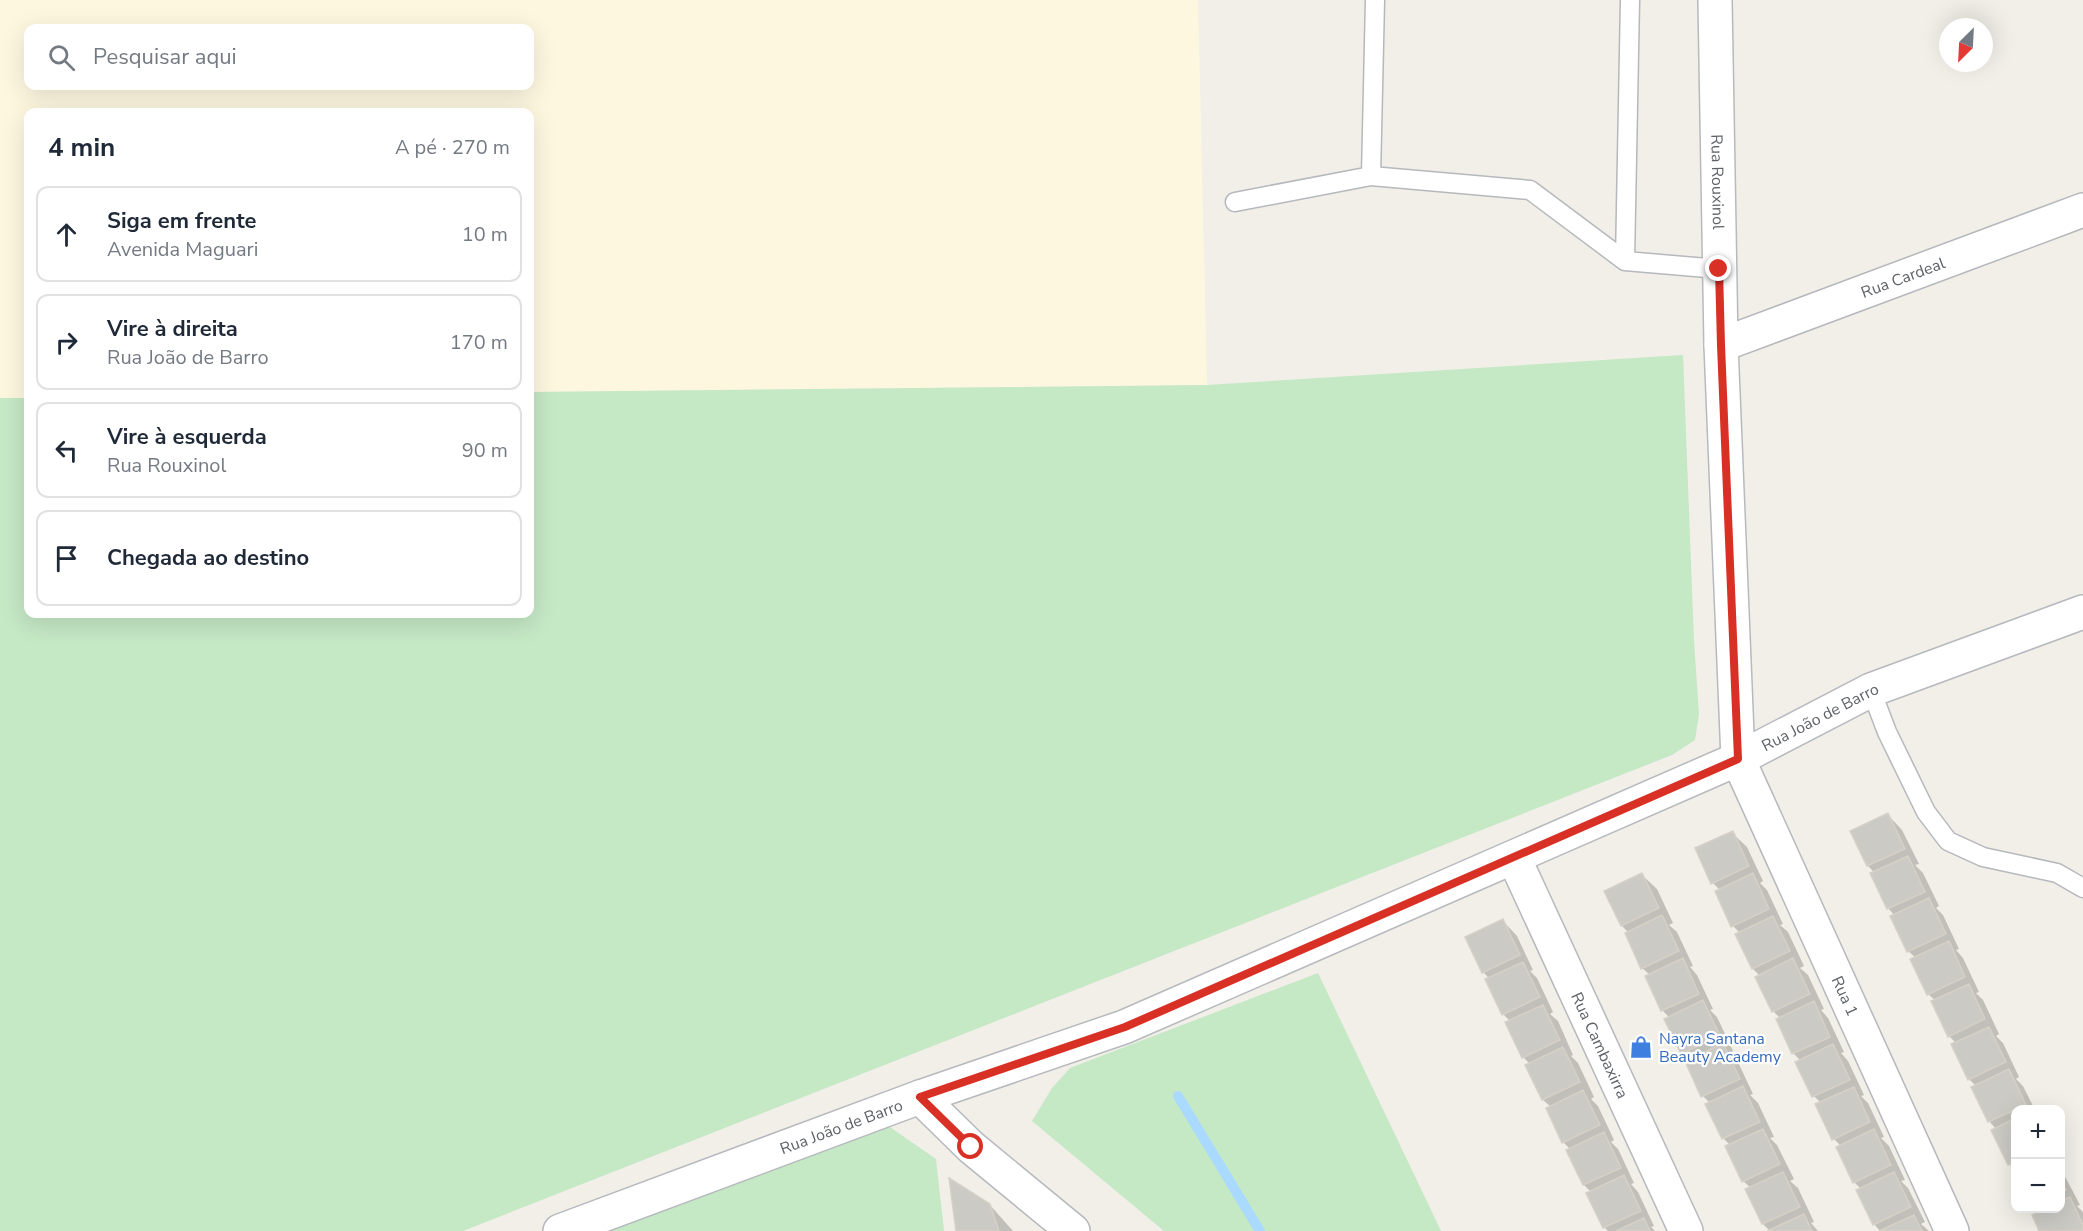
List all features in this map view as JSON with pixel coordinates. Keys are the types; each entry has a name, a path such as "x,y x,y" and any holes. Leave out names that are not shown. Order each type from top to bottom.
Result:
{"street":[{"name":"Rua Rouxinol","path":"1715,0 1721,345 1738,759"},
{"name":"Rua Cardeal","path":"1721,345 2083,210"},
{"name":"Rua João de Barro","path":"560,1231 920,1097 1125,1027 1738,759 1870,690 2083,612"},
{"name":"Rua 1","path":"1738,759 1952,1231"},
{"name":"Rua Cambaxirra","path":"1514,858 1686,1231"},
{"path":"920,1097 971,1147 1073,1231"}],"lane":[{"path":"1371,176 1375,0"},
{"path":"1625,261 1630,0"},
{"path":"1235,202 1371,176 1530,190 1625,261 1719,269"},
{"path":"1870,690 1887,732 1926,812 1948,841 1983,857 2057,873 2083,888"}],"shaded area":[{"path":"0,0 1198,0 1207,385 534,392 534,108 24,108 24,398 0,398"}],"green space":[{"path":"1683,355 1699,714 1695,740 1672,755 463,1231 0,1231 0,398 24,398 24,618 534,618 534,392 1207,385"},
{"path":"1318,973 1441,1231 1164,1231 1032,1121 1052,1088 1070,1068"},
{"path":"887,1125 936,1159 944,1231 610,1231"}],"building":[{"path":"1888,813 1905,849 1867,866 1850,831"},
{"path":"1733,831 1749,866 1711,884 1695,848"},
{"path":"1908,856 1925,892 1887,909 1870,873"},
{"path":"1642,873 1659,908 1621,926 1604,891"},
{"path":"1753,873 1769,909 1731,927 1715,891"},
{"path":"1929,898 1946,934 1907,952 1890,916"},
{"path":"1662,915 1679,951 1641,969 1625,933"},
{"path":"1773,916 1790,951 1752,969 1735,934"},
{"path":"1503,919 1520,955 1482,973 1465,937"},
{"path":"1949,941 1965,977 1927,995 1910,959"},
{"path":"1683,958 1699,994 1661,1011 1645,976"},
{"path":"1793,958 1810,994 1772,1012 1755,977"},
{"path":"1523,962 1540,997 1502,1015 1485,979"},
{"path":"1969,984 1985,1019 1948,1037 1931,1001"},
{"path":"1703,1000 1720,1036 1681,1054 1664,1019"},
{"path":"1814,1001 1830,1037 1792,1054 1776,1019"},
{"path":"1543,1005 1560,1040 1522,1058 1505,1022"},
{"path":"1989,1027 2006,1062 1968,1080 1951,1044"},
{"path":"1723,1043 1740,1079 1701,1097 1685,1061"},
{"path":"1833,1044 1850,1080 1812,1097 1795,1062"},
{"path":"1563,1047 1580,1082 1542,1100 1525,1065"},
{"path":"2009,1069 2026,1105 2011,1105 2011,1112 1988,1122 1971,1087"},
{"path":"1743,1086 1760,1122 1722,1139 1705,1104"},
{"path":"1854,1087 1870,1122 1832,1140 1815,1104"},
{"path":"1583,1090 1600,1125 1562,1143 1546,1108"},
{"path":"2011,1120 2011,1164 2008,1165 1991,1130"},
{"path":"1763,1129 1780,1164 1742,1182 1725,1146"},
{"path":"1874,1129 1891,1165 1853,1183 1836,1147"},
{"path":"1604,1132 1621,1168 1583,1185 1566,1150"},
{"path":"1783,1172 1800,1207 1762,1224 1745,1189"},
{"path":"1894,1172 1911,1207 1873,1225 1856,1190"},
{"path":"1624,1175 1641,1211 1603,1228 1586,1193"},
{"path":"949,1178 990,1204 999,1231 956,1231"},
{"path":"2070,1197 2083,1225 2083,1231 2039,1231 2032,1215 2065,1213 2065,1199"},
{"path":"1804,1214 1812,1231 1767,1231"},
{"path":"1914,1215 1922,1231 1879,1231"},
{"path":"1644,1218 1650,1231 1616,1231"}],"waterway":[{"path":"1178,1096 1260,1231"}],"place":[{"name":"Nayra Santana Beauty Academy","path":"1641,1047"}],"route":[{"path":"971,1147 920,1097 1125,1027 1738,759 1719,269"}]}
